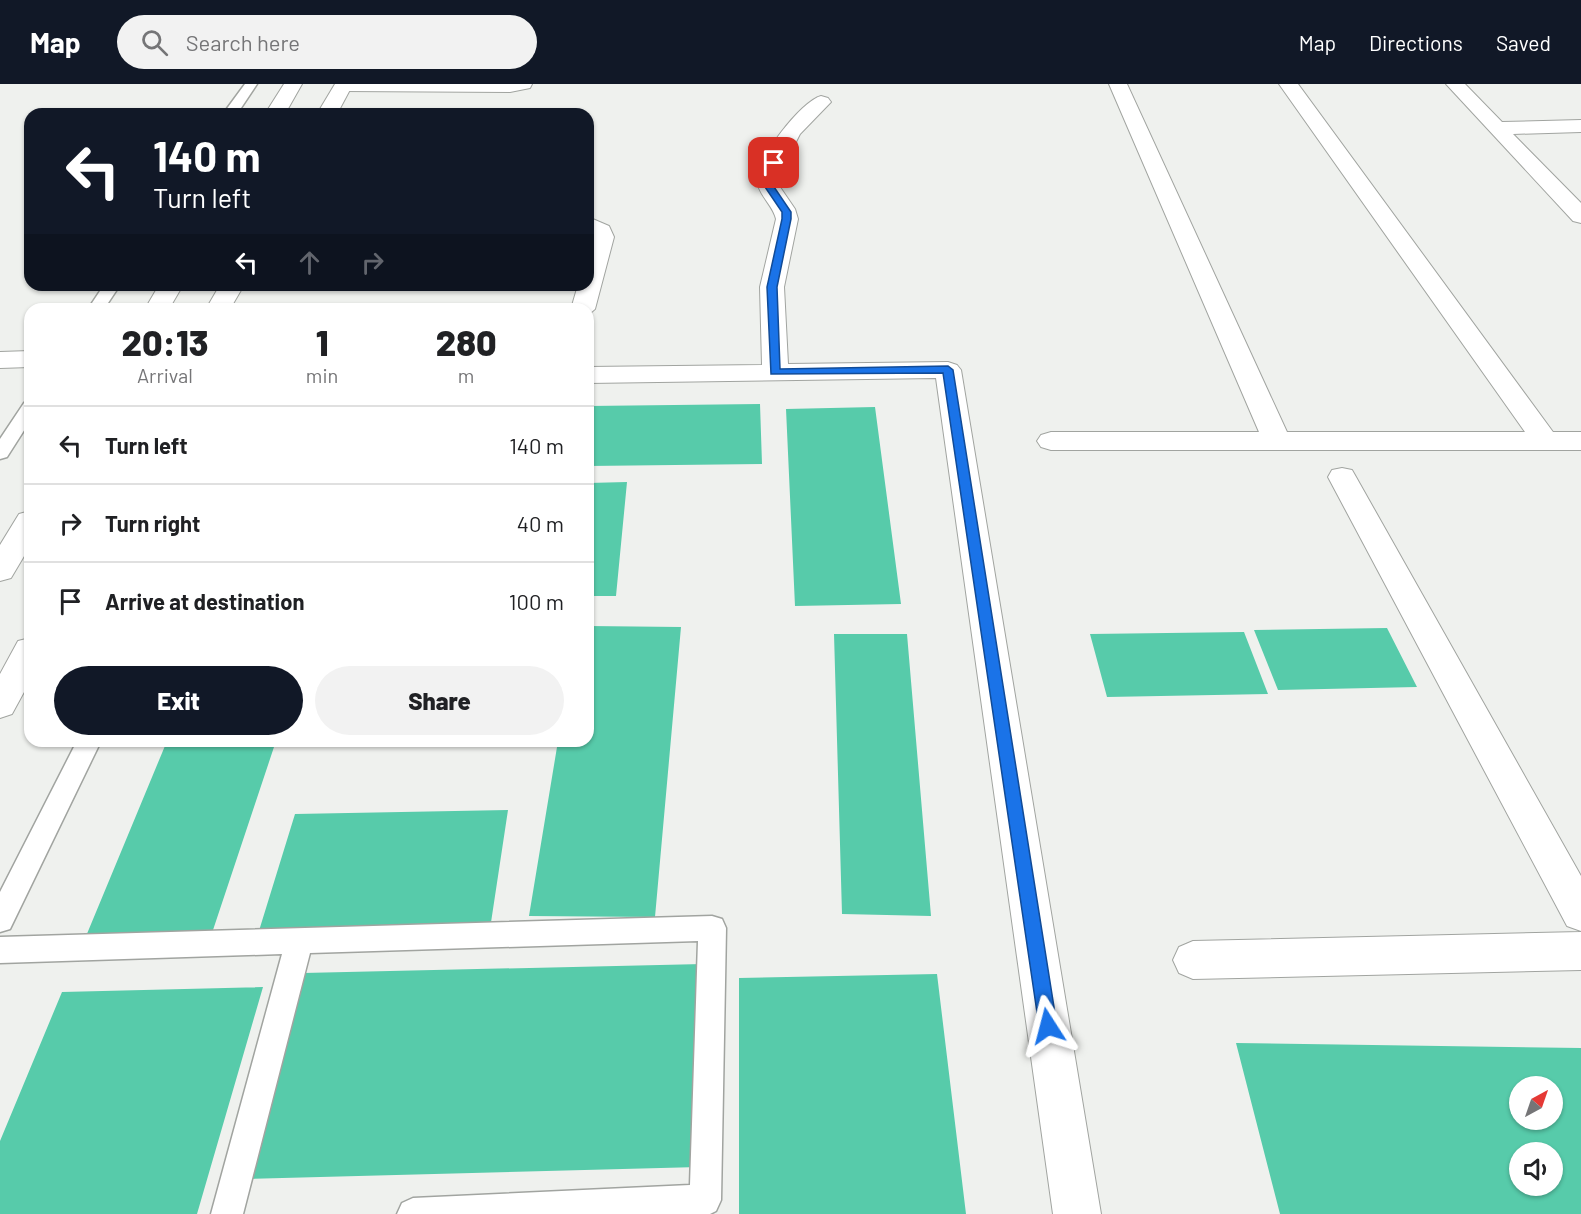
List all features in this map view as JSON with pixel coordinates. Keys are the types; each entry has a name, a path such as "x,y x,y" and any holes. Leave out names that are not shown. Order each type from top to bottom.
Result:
{"street":[{"path":"279,108 293,84"},
{"path":"330,108 344,84 510,86 523,84"},
{"path":"1118,84 1277,441"},
{"path":"1288,84 1545,441"},
{"path":"1455,84 1581,216"},
{"path":"775,372 772,287 787,219 786,212 771,191 767,178 781,147 799,121 821,102"},
{"path":"1497,128 1581,126"},
{"path":"1557,191 1581,190"},
{"path":"594,227 601,231 603,237 594,269"},
{"path":"0,360 24,359"},
{"path":"594,375 948,370 1077,1214"},
{"path":"1051,441 1581,441"},
{"path":"1342,477 1581,913"},
{"path":"0,570 24,530"},
{"path":"0,705 24,661"},
{"path":"1193,960 1581,951"}],"lane":[{"path":"234,108 251,84"},
{"path":"0,453 24,416"},
{"path":"0,920 86,747"},
{"path":"0,950 712,928 705,1200 413,1214"},
{"path":"227,1214 299,941"}],"building":[{"path":"760,404 762,464 594,466 594,406"},
{"path":"875,407 901,604 795,606 786,409"},
{"path":"627,482 616,596 594,596 594,483"},
{"path":"594,626 681,627 655,917 529,916 557,747 594,747"},
{"path":"1387,628 1417,687 1278,690 1254,630"},
{"path":"1244,632 1268,694 1107,697 1090,634"},
{"path":"834,634 907,634 931,916 842,914"},
{"path":"165,747 274,747 210,939 84,941"},
{"path":"508,810 490,929 258,934 295,814"},
{"path":"703,964 699,1167 247,1179 303,973"},
{"path":"937,974 966,1214 739,1214 739,978"},
{"path":"263,987 197,1214 0,1214 0,1141 62,992"},
{"path":"1236,1043 1581,1048 1581,1214 1280,1214"}],"route":[{"path":"774,163 767,178 768,184 783,206 787,219 772,287 775,372 948,370 1048,1026"}]}
